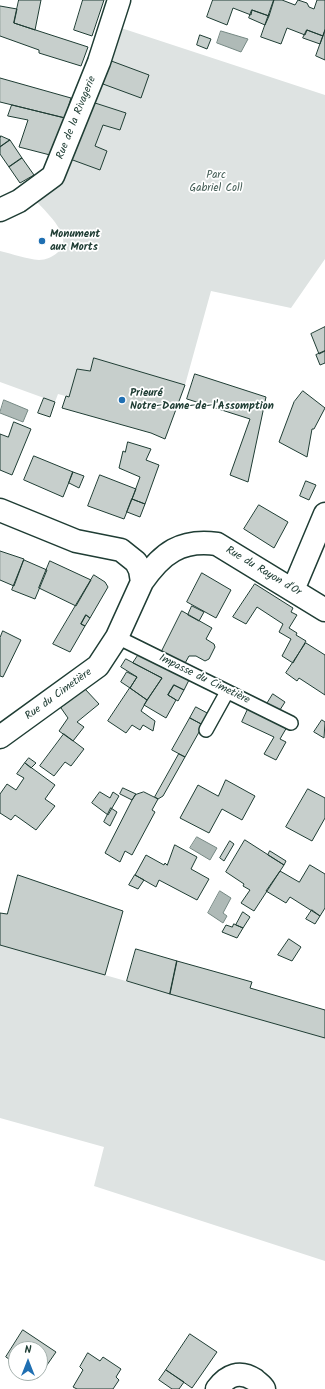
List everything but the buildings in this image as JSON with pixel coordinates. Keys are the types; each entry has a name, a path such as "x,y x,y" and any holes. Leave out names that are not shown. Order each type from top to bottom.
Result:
{"street":[{"name":"Rue de la Rivagerie","path":"0,210 19,201 53,176 99,62 119,0"},
{"path":"0,510 76,541 121,550 152,553 167,552"},
{"path":"293,590 325,514"},
{"name":"Rue du Rayon d'Or","path":"142,582 153,565 167,552 201,542 217,544 325,610"},
{"path":"121,550 136,562 140,570 142,582"},
{"name":"Rue du Cimetière","path":"0,738 98,666 117,637 142,582"},
{"path":"217,1389 224,1379 237,1374 247,1375 264,1389"}],"lane":[{"name":"Impasse du Cimetière","path":"117,637 291,724"},
{"path":"206,730 227,692"}],"green space":[{"name":"Parc Gabriel Coll","path":"115,26 325,95 325,259 291,308 211,291 185,385 94,358 90,371 77,369 69,397 58,394 55,402 0,382 0,251 29,259 42,260 53,256 62,247 62,234 58,226 37,202 62,181 70,159 100,170 107,151 95,146 103,125 120,130 126,113 92,102"},
{"path":"0,945 325,1038 325,1261 94,1186 104,1147 0,1118"}],"shaded area":[{"path":"221,31 248,39 241,52 217,43"},
{"path":"4,400 28,410 23,422 0,413"},
{"path":"197,837 217,848 210,860 190,848"},
{"path":"220,891 231,898 223,913 227,916 223,923 208,913"}],"place":[{"name":"Monument aux Morts","path":"42,241"},
{"name":"Prieuré Notre-Dame-de-l'Assomption","path":"122,400"}]}
